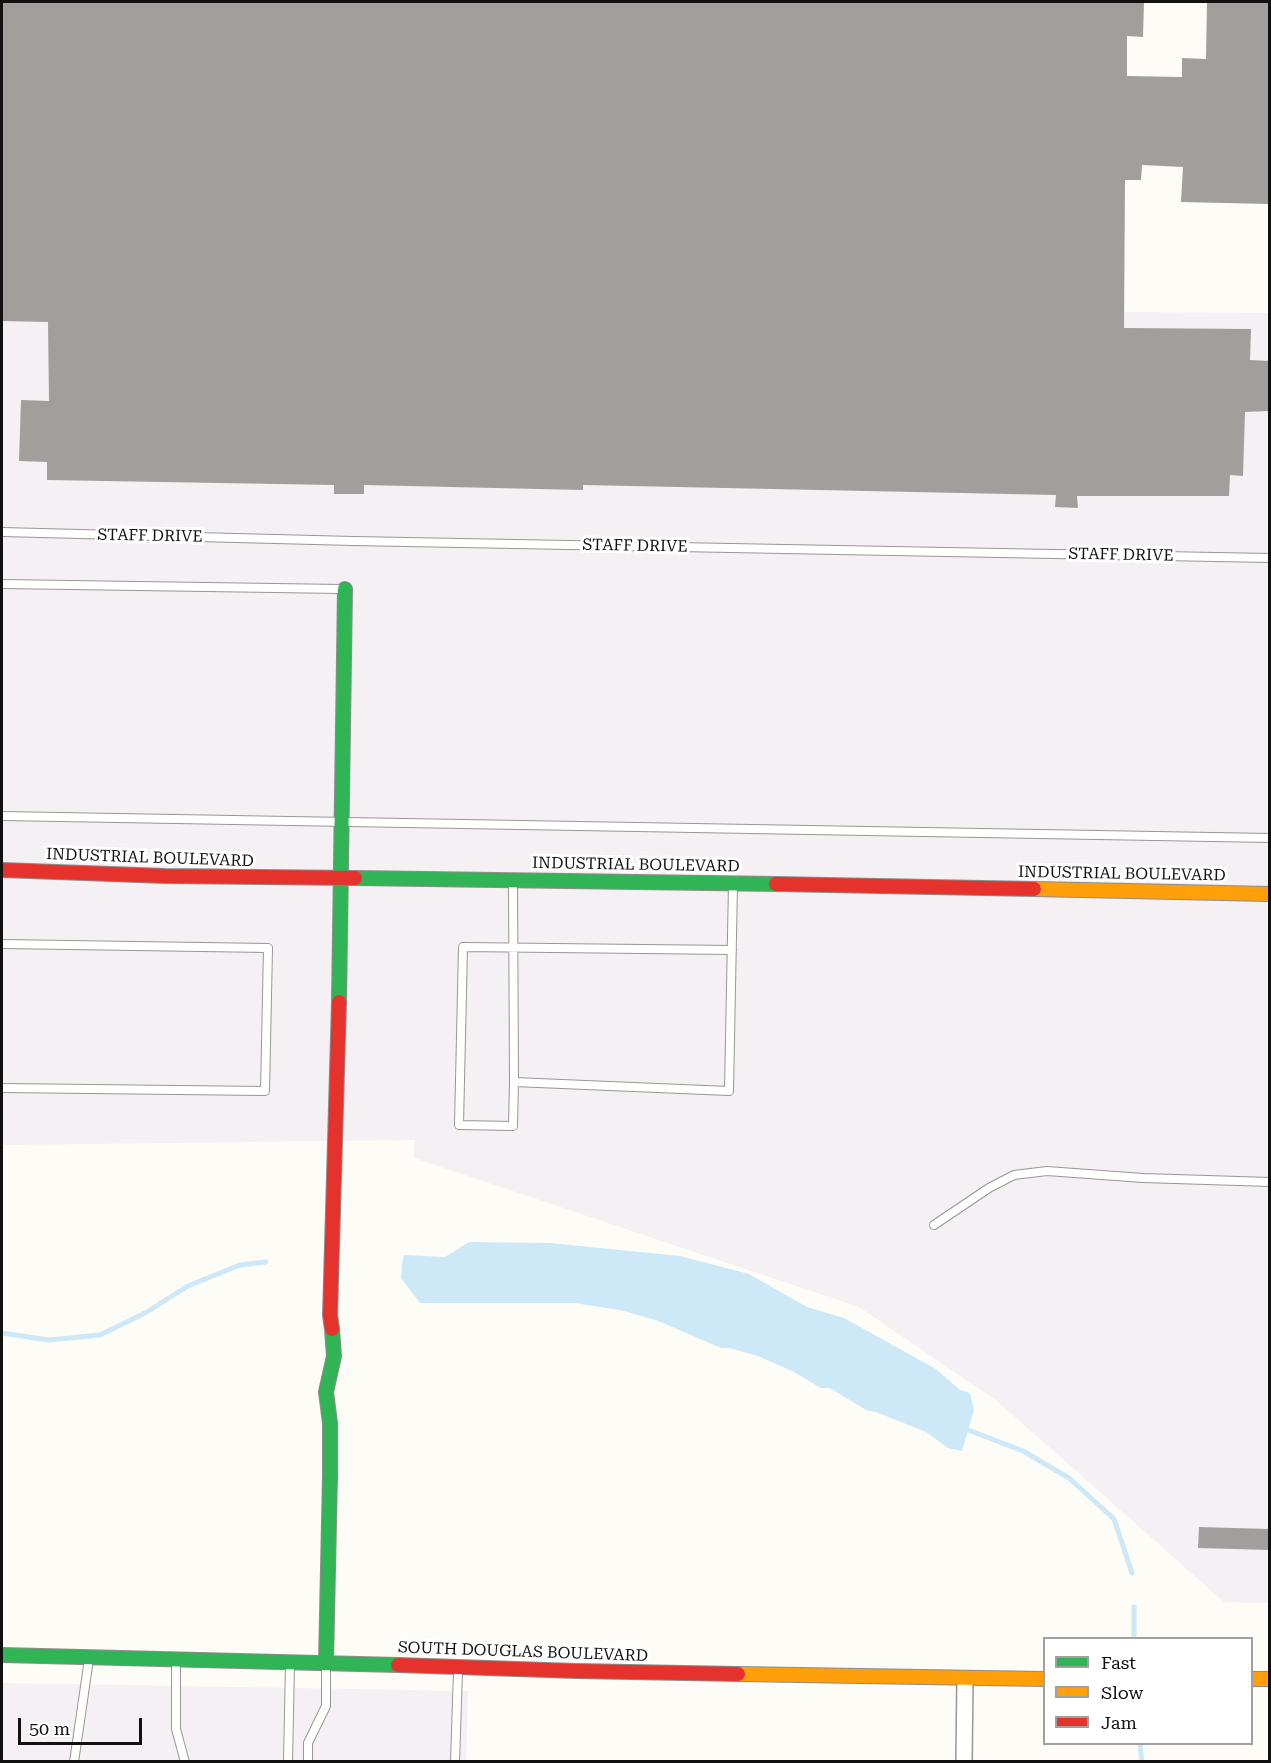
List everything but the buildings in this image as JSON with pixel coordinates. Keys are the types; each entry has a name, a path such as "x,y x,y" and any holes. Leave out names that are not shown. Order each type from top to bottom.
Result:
{"street":[{"path":"326,1662 330,1423 326,1407 326,1392 334,1356 330,1315 339,1005 345,589"},
{"name":"INDUSTRIAL BOULEVARD","path":"2,870 165,876 733,882 1269,894"},
{"name":"SOUTH DOUGLAS BOULEVARD","path":"2,1655 1043,1679"},
{"path":"964,1761 965,1679"},
{"path":"1253,1679 1269,1679"}],"lane":[{"name":"STAFF DRIVE","path":"2,532 1269,558"},
{"path":"2,584 345,589"},
{"path":"2,816 1269,838"},
{"path":"513,881 513,948 514,1082 513,1126 459,1125 463,947 513,948 732,950"},
{"path":"514,1082 729,1090 733,882"},
{"path":"2,944 268,948 265,1091 2,1088"},
{"path":"934,1226 989,1188 1014,1175 1047,1171 1143,1178 1269,1182"},
{"path":"74,1761 89,1657"},
{"path":"176,1659 176,1729 185,1761"},
{"path":"288,1761 290,1661"},
{"path":"308,1761 308,1743 326,1706 326,1662"},
{"path":"455,1761 459,1667"}],"shaded area":[{"path":"2,305 1269,313 1269,1603 1224,1602 997,1401 859,1307 414,1158 414,1140 2,1145"},
{"path":"2,1683 468,1691 466,1761 2,1762"}],"water":[{"path":"469,1242 550,1243 680,1256 749,1274 807,1307 844,1318 936,1369 960,1390 970,1393 974,1410 962,1451 948,1448 926,1432 866,1410 830,1388 821,1388 794,1372 758,1356 730,1348 721,1348 656,1320 620,1310 574,1303 420,1303 401,1278 404,1255 445,1257"}],"waterway":[{"path":"2,1333 49,1340 100,1335 145,1313 188,1286 240,1265 266,1262"},
{"path":"963,1428 1023,1451 1069,1478 1114,1519 1132,1573"},
{"path":"1134,1607 1134,1637"},
{"path":"1140,1745 1142,1762"}],"traffic: fast":[{"path":"339,1002 345,589"},
{"path":"355,878 776,884"},
{"path":"326,1662 330,1476 330,1423 326,1392 334,1356 332,1329"},
{"path":"2,1655 398,1665"}],"traffic: slow":[{"path":"1034,889 1270,894"},
{"path":"738,1674 1043,1679"},
{"path":"1253,1679 1270,1679"}],"traffic: jam":[{"path":"2,870 165,876 355,878"},
{"path":"776,884 1034,889"},
{"path":"332,1329 330,1315 339,1002"},
{"path":"398,1665 738,1674"}]}
